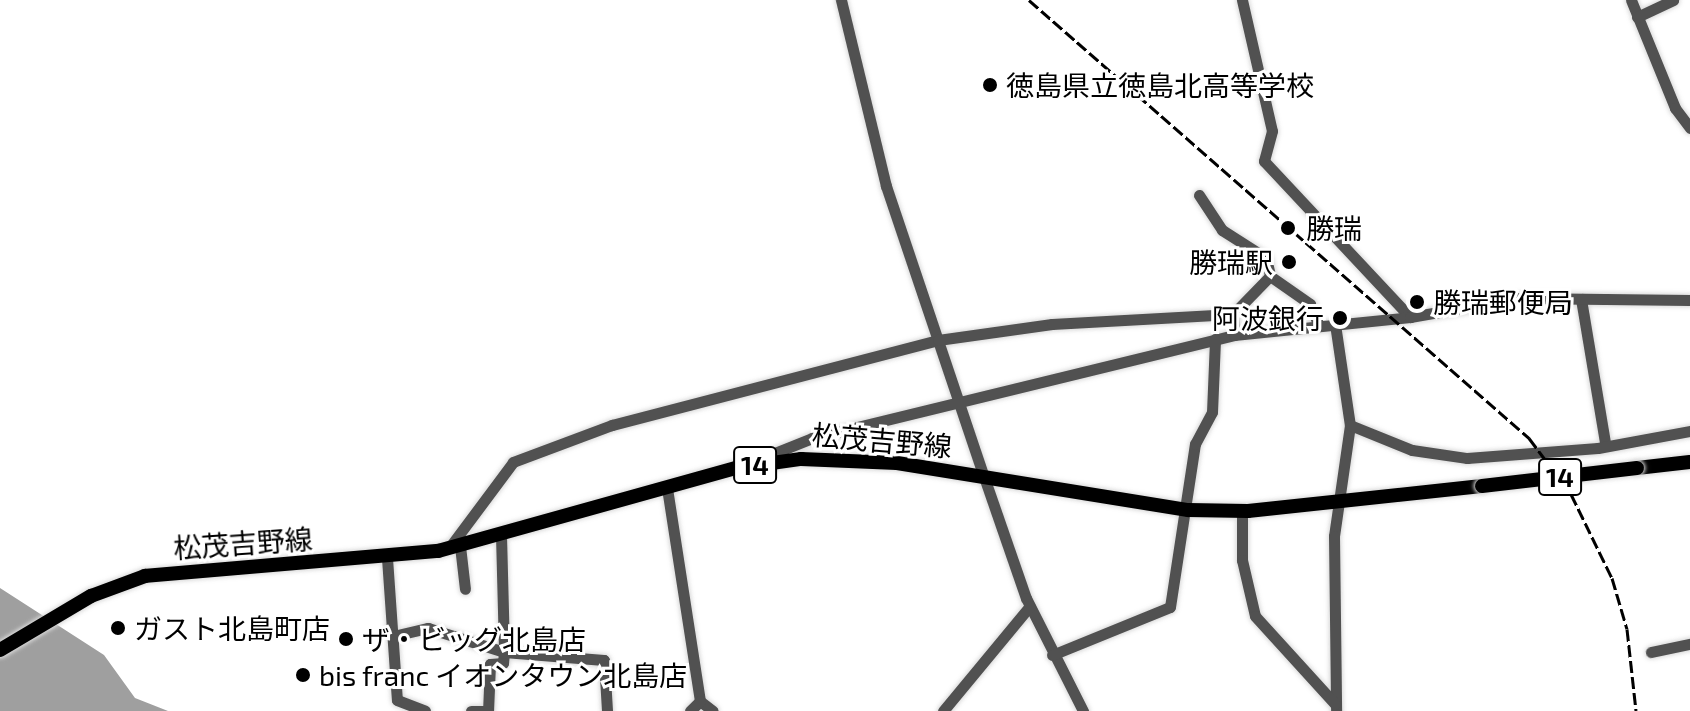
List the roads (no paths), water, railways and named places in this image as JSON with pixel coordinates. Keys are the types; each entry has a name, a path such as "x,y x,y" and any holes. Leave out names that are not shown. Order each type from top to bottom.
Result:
{"main road":[{"name":"松茂吉野線","path":"0,650 91,596 145,576 387,558 454,547 736,468 801,459 897,463 1188,510 1242,510 1343,501 1690,462"}],"street":[{"path":"841,0 886,186 984,477 1030,606 1052,655 1083,711"},
{"path":"1242,0 1272,131 1264,161 1410,317"},
{"path":"1631,0 1675,108 1690,128"},
{"path":"1637,17 1673,0"},
{"path":"1199,195 1222,230 1266,258 1270,276 1310,304 1318,324"},
{"path":"465,589 454,547 513,462 542,448 715,395 938,340 1052,324 1233,314 1270,276"},
{"path":"736,468 812,438 1234,335 1410,317 1520,298 1690,300"},
{"path":"1581,299 1605,443"},
{"path":"1233,314 1234,335"},
{"path":"1335,324 1350,425 1333,564 1336,707"},
{"path":"1052,655 1170,607 1188,510 1195,444 1212,412 1215,339"},
{"path":"1350,425 1412,450 1467,458 1524,457 1690,431"},
{"path":"667,488 700,701 713,711"},
{"path":"1242,510 1242,560 1255,616 1336,707"},
{"path":"471,711 488,711 490,664 503,663 501,535"},
{"path":"387,558 397,700 425,711"},
{"path":"943,711 1030,606"},
{"path":"393,636 428,628 504,652 604,660 607,711"},
{"path":"1651,652 1690,644"},
{"path":"690,711 700,701"}],"railway":[{"path":"1029,0 1529,438 1571,494 1612,578 1627,629 1636,711"}],"place":[{"name":"徳島県立徳島北高等学校","path":"990,85"},
{"name":"勝瑞","path":"1288,228"},
{"name":"勝瑞駅","path":"1289,262"},
{"name":"勝瑞郵便局","path":"1417,302"},
{"name":"阿波銀行","path":"1340,318"},
{"name":"ガスト北島町店","path":"118,628"},
{"name":"ザ・ビッグ北島店","path":"346,639"},
{"name":"bis franc イオンタウン北島店","path":"303,675"}]}
